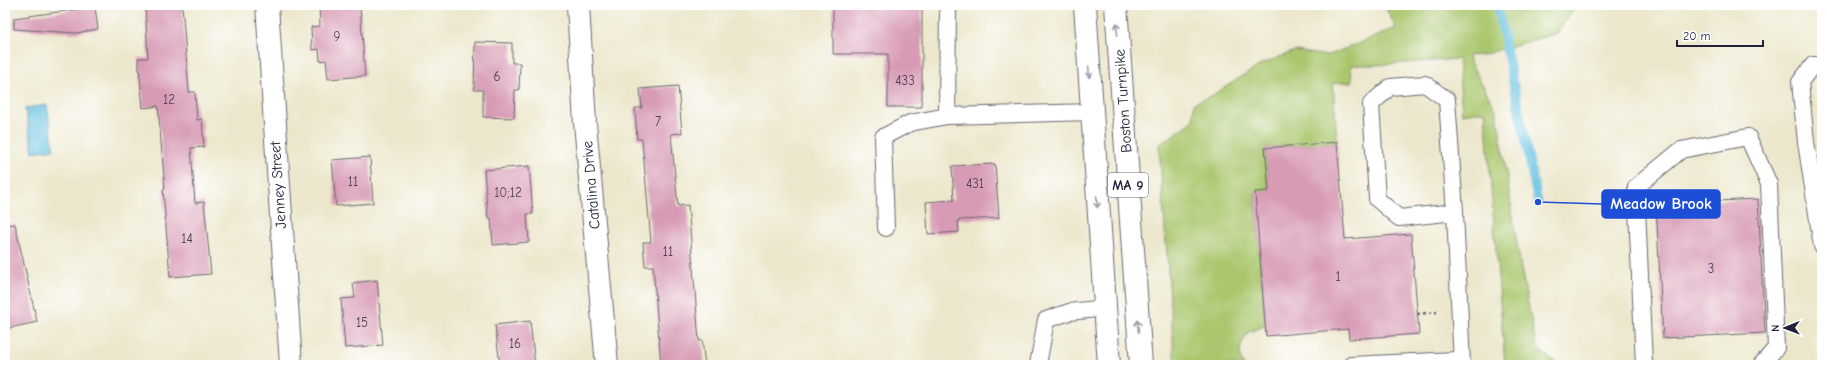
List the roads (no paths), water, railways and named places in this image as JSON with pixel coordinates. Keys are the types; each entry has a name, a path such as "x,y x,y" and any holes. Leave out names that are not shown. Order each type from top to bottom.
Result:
{"main road":[{"name":"Jenney Street","path":"267,5 291,365"},
{"name":"Catalina Drive","path":"578,5 585,123 607,365"},
{"name":"Boston Turnpike","path":"1085,5 1109,365"},
{"name":"Boston Turnpike","path":"1116,5 1141,365"}],"lane":[{"path":"947,116 948,5"},
{"path":"1822,65 1813,65 1800,82 1806,142 1822,246"},
{"path":"1455,212 1399,218 1377,199 1371,104 1390,87 1425,84 1447,100 1455,212 1461,365"},
{"path":"886,228 883,137 910,123 947,116 1092,112"},
{"path":"1644,365 1636,187 1681,150 1748,137 1769,184 1776,348 1761,365"},
{"path":"1038,365 1046,320 1069,312 1106,308"},
{"path":"1351,365 1456,360 1461,365"}],"water":[{"path":"47,105 54,149 33,152 25,108"}],"waterway":[{"path":"1497,5 1538,202"}],"place":[{"name":"Meadow Brook","path":"1538,202"}]}
